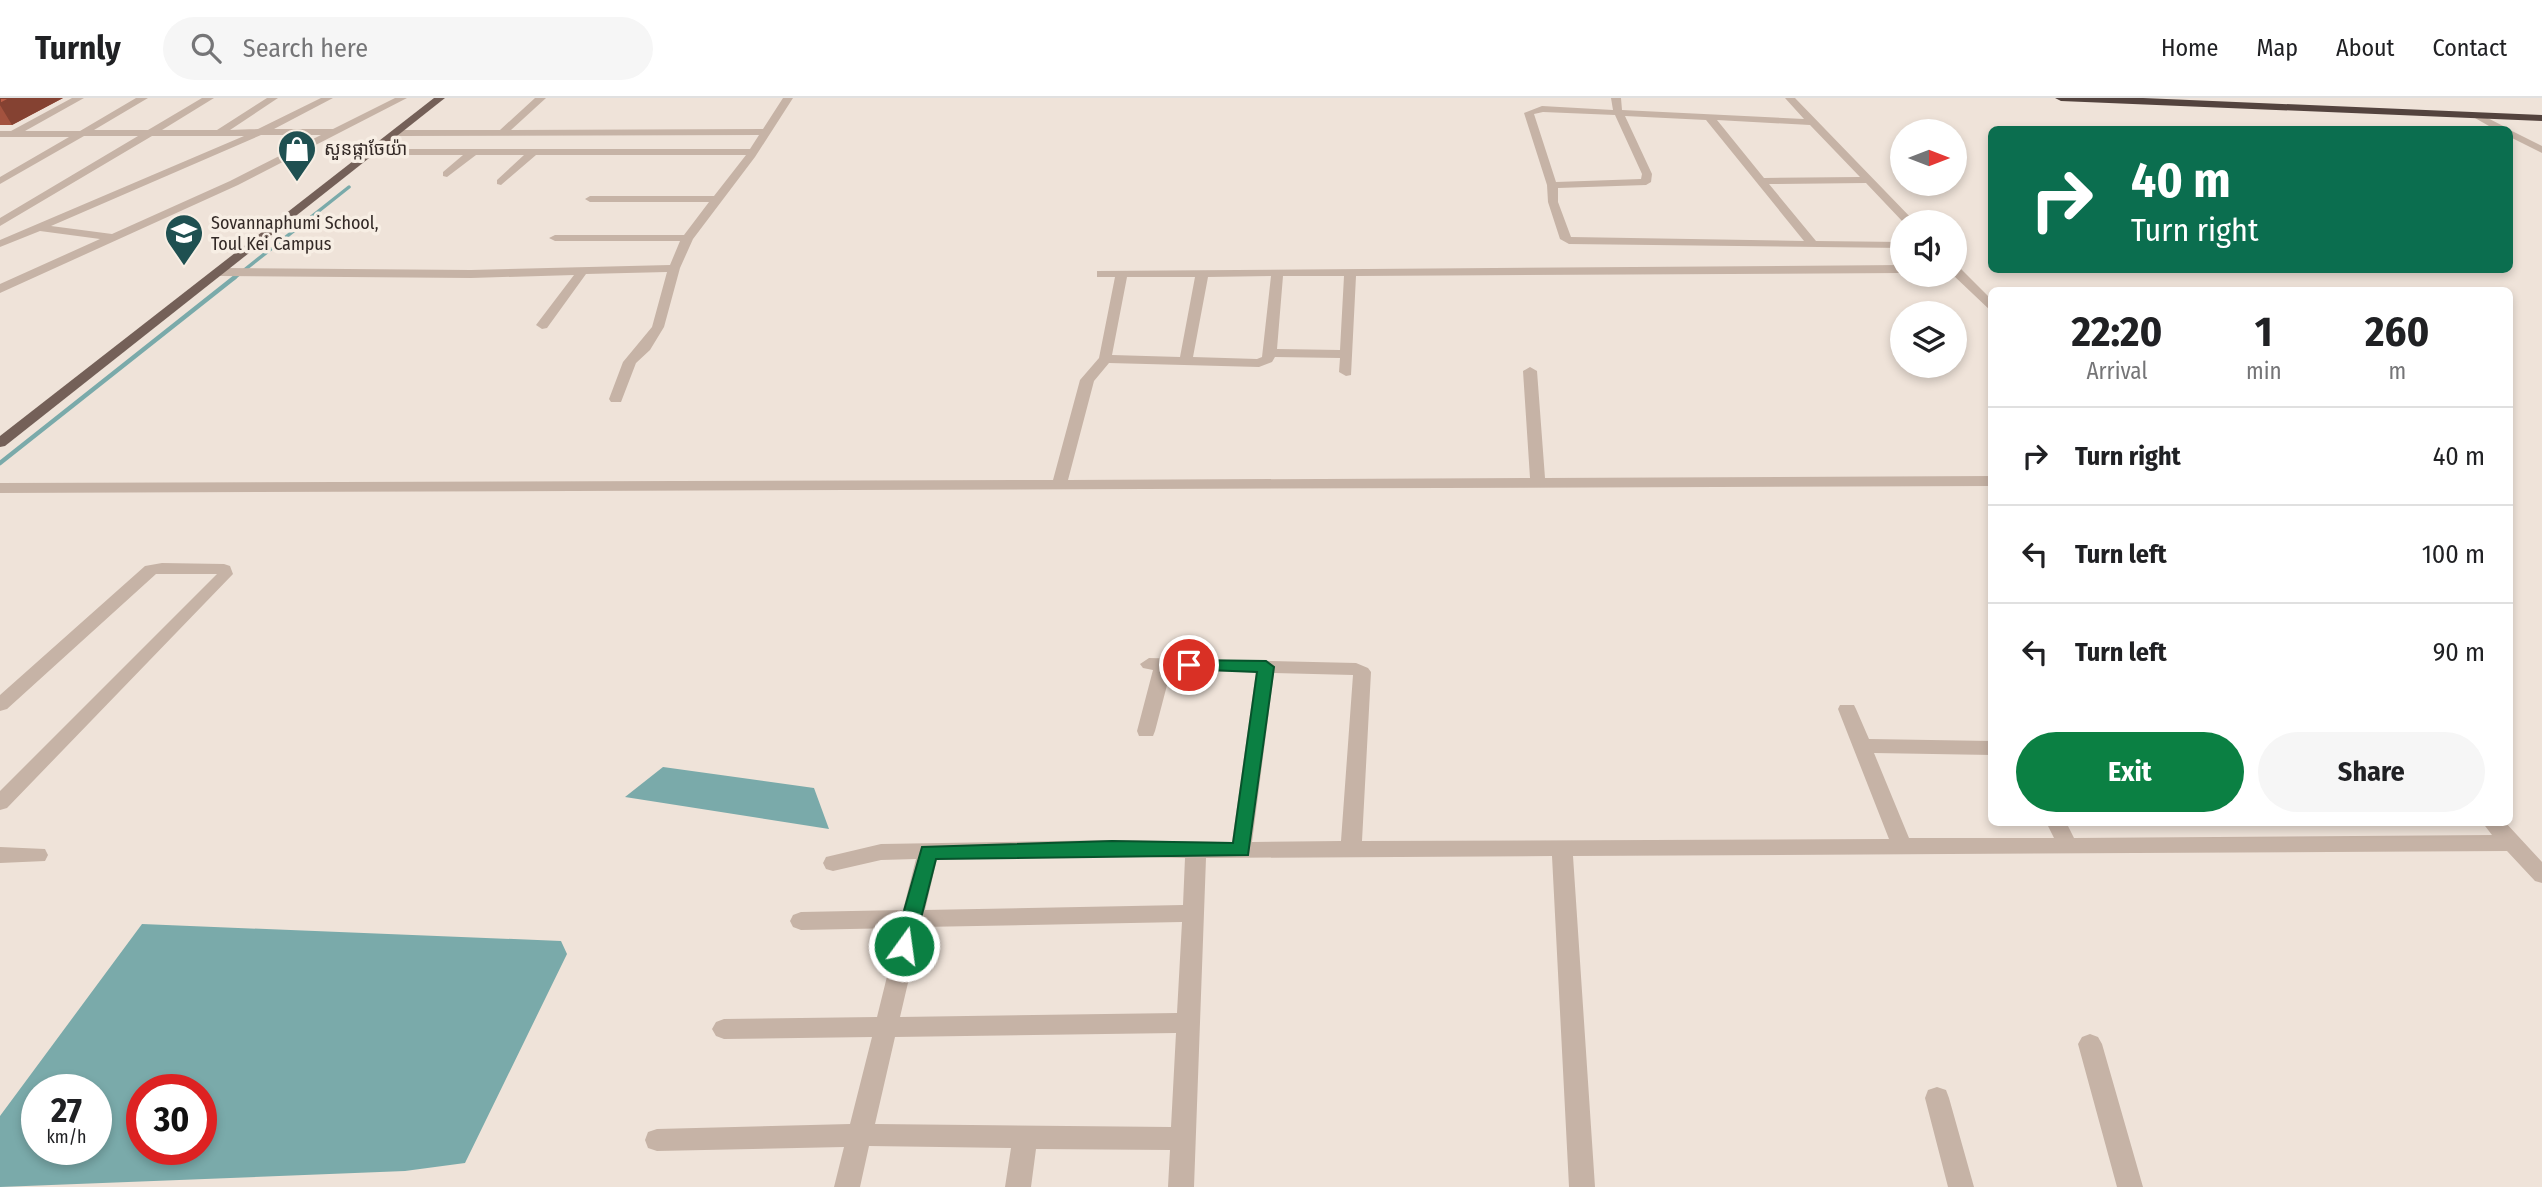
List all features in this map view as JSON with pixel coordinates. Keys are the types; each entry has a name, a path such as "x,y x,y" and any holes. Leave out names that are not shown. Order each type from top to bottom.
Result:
{"highway":[{"path":"2062,98 2542,118"},
{"path":"2211,98 2542,112"}],"main road":[{"path":"0,443 440,98"}],"street":[{"path":"0,141 79,98"},
{"path":"0,181 143,98"},
{"path":"0,225 209,98"},
{"path":"136,187 273,98"},
{"path":"0,244 261,132 328,98"},
{"path":"0,289 234,183 339,132 401,98"},
{"path":"502,133 541,98"},
{"path":"616,398 630,362 645,347 657,327 674,268 687,238 753,152 788,98"},
{"path":"1552,186 1646,182 1647,174 1618,112 1616,98"},
{"path":"1790,98 1897,210"},
{"path":"1814,122 1542,109 1529,113 1552,186 1553,202 1566,239 1573,242 1890,245"},
{"path":"2478,116 2497,126"},
{"path":"1709,117 1811,242"},
{"path":"0,134 339,132"},
{"path":"396,133 766,132"},
{"path":"2513,135 2542,150"},
{"path":"373,152 753,152"},
{"path":"447,174 473,152"},
{"path":"501,182 533,152"},
{"path":"1761,181 1868,180"},
{"path":"590,199 717,199"},
{"path":"0,225 114,237"},
{"path":"555,237 687,238"},
{"path":"220,272 582,272 674,268"},
{"path":"1101,274 1890,269"},
{"path":"542,325 582,272"},
{"path":"1105,359 1259,363 1270,353 1277,272"},
{"path":"1346,372 1350,272"},
{"path":"0,274 24,278"},
{"path":"1059,484 1087,380 1105,359 1122,274"},
{"path":"1185,363 1202,274"},
{"path":"1967,282 1988,303"},
{"path":"1270,353 1347,354"},
{"path":"1530,372 1538,482"},
{"path":"0,488 1988,481"},
{"path":"0,705 151,570 224,569 225,574 220,581 0,803"},
{"path":"1146,732 1156,665 1356,669 1362,672 1352,849"},
{"path":"1241,850 1266,667"},
{"path":"1847,709 1902,846"},
{"path":"1862,746 1988,748"},
{"path":"2058,826 2068,846"},
{"path":"2496,826 2542,875"},
{"path":"834,863 881,852 1112,848 1241,850 2512,843"},
{"path":"1562,848 1582,1187"},
{"path":"1181,1187 1196,850"},
{"path":"847,1187 928,852"},
{"path":"0,855 38,855"},
{"path":"801,921 1193,914"},
{"path":"724,1029 1189,1023"},
{"path":"2090,1044 2130,1187"},
{"path":"1937,1098 1961,1187"},
{"path":"657,1140 859,1135 1183,1139"},
{"path":"1018,1187 1026,1135"}],"water":[{"path":"663,767 814,788 829,829 625,797"},
{"path":"142,924 561,941 567,954 465,1163 405,1171 0,1187 0,1116 21,1088 21,1165 112,1165 112,1074 31,1074"}],"building":[{"path":"0,98 11,98 0,104"}],"waterway":[{"path":"233,279 349,187"},
{"path":"0,463 235,277"}],"place":[{"name":"សួនផ្កាចែយ៉ា","path":"297,183"},
{"name":"Sovannaphumi School, Toul Kei Campus","path":"184,267"}],"route":[{"path":"904,946 928,852 1112,848 1241,850 1266,667 1189,665"}]}
